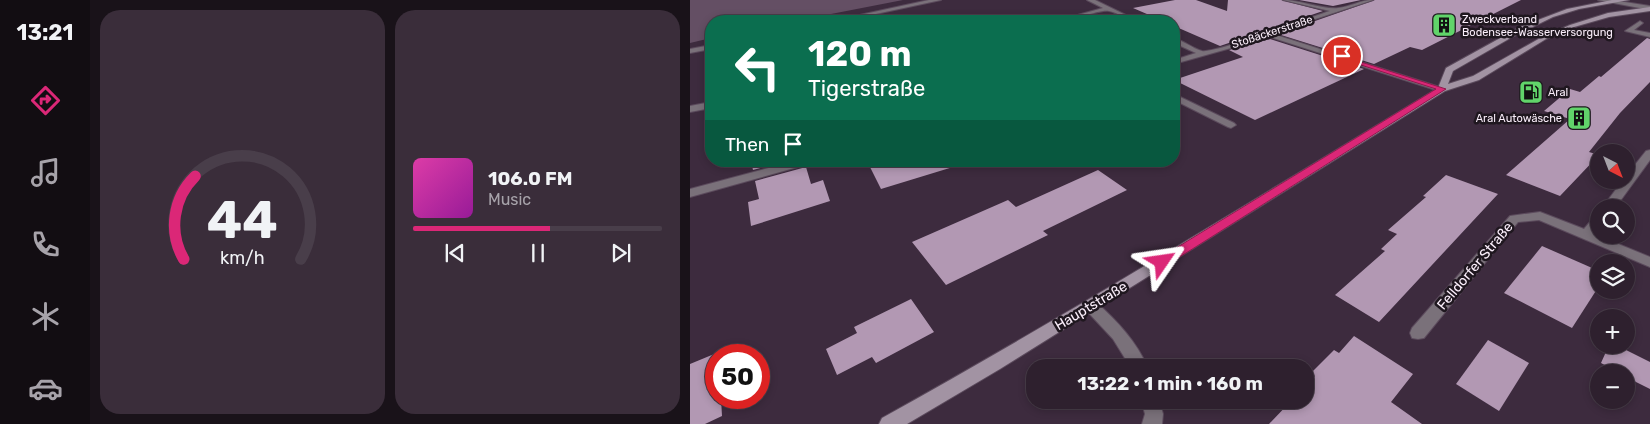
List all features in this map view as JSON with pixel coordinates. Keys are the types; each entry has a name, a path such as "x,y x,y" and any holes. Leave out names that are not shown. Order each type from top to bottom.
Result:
{"main road":[{"name":"Hauptstraße","path":"1442,89 1449,70 1520,30 1567,11 1626,0"},
{"name":"Hauptstraße","path":"889,424 1091,306 1442,89 1476,78 1544,38 1593,18 1650,8"},
{"path":"1567,11 1588,15 1593,18"}],"street":[{"path":"865,15 938,0"},
{"path":"1090,0 1122,15"},
{"path":"1286,0 1338,10"},
{"name":"Stoßäckerstraße","path":"1180,60 1270,34 1370,0"},
{"name":"Hauptstraße","path":"1601,0 1650,8"},
{"path":"1609,2 1619,9 1618,13"},
{"path":"1084,15 1108,9"},
{"path":"1640,23 1628,31 1650,35"},
{"path":"1270,34 1442,89"},
{"path":"1180,43 1203,54"},
{"path":"690,51 705,48"},
{"path":"1180,100 1231,125"},
{"path":"690,110 705,106"},
{"path":"1615,199 1650,153"},
{"path":"690,193 786,167"},
{"name":"Felldorfer Straße","path":"1418,333 1514,219 1540,216 1586,235"},
{"path":"1590,230 1586,235 1650,262"},
{"path":"1091,306 1113,327 1136,359"},
{"path":"1152,424 1154,414 1153,409"}],"shaded area":[{"path":"690,0 903,0 826,15 705,15 705,39 690,43"}],"building":[{"path":"1175,0 1196,0 1227,11 1228,0 1281,0 1323,11 1220,46 1180,29 1180,15 1149,15 1133,8"},
{"path":"1299,0 1361,0 1333,6"},
{"path":"1375,0 1521,0 1422,50 1410,47 1374,64 1281,35 1295,28"},
{"path":"1647,38 1650,39 1650,82 1620,113 1595,144 1590,144 1590,164 1560,196 1506,175 1570,119 1544,111 1570,89 1580,92 1599,76 1601,77"},
{"path":"1270,39 1364,69 1255,120 1180,83 1180,78 1243,57 1229,50"},
{"path":"752,167 764,167 753,170"},
{"path":"806,167 811,184 823,180 830,201 751,226 748,202 759,199 755,181"},
{"path":"870,167 953,167 881,189"},
{"path":"1098,170 1127,190 1043,231 1048,235 946,285 912,242 1008,200 1016,207"},
{"path":"1446,175 1498,194 1379,322 1335,295 1385,251 1381,249 1397,234 1388,230 1426,197 1423,196"},
{"path":"1542,246 1590,267 1591,299 1572,328 1504,293"},
{"path":"911,299 934,332 876,363 872,357 837,375 826,349 857,333 854,327"},
{"path":"1354,336 1413,374 1391,402 1422,424 1269,424 1283,409 1314,409 1314,370 1334,350 1339,353"},
{"path":"1488,340 1529,363 1499,411 1456,384"},
{"path":"1605,354 1634,354 1650,362 1650,389 1635,382 1635,364 1601,363"},
{"path":"705,358 705,409 722,409 722,416 705,424 690,424 690,364"}],"place":[{"name":"Zweckverband Bodensee-Wasserversorgung","path":"1444,25"},
{"name":"Aral","path":"1531,92"},
{"name":"Aral Autowäsche","path":"1579,118"}],"route":[{"path":"1162,262 1442,89 1342,56"}]}
